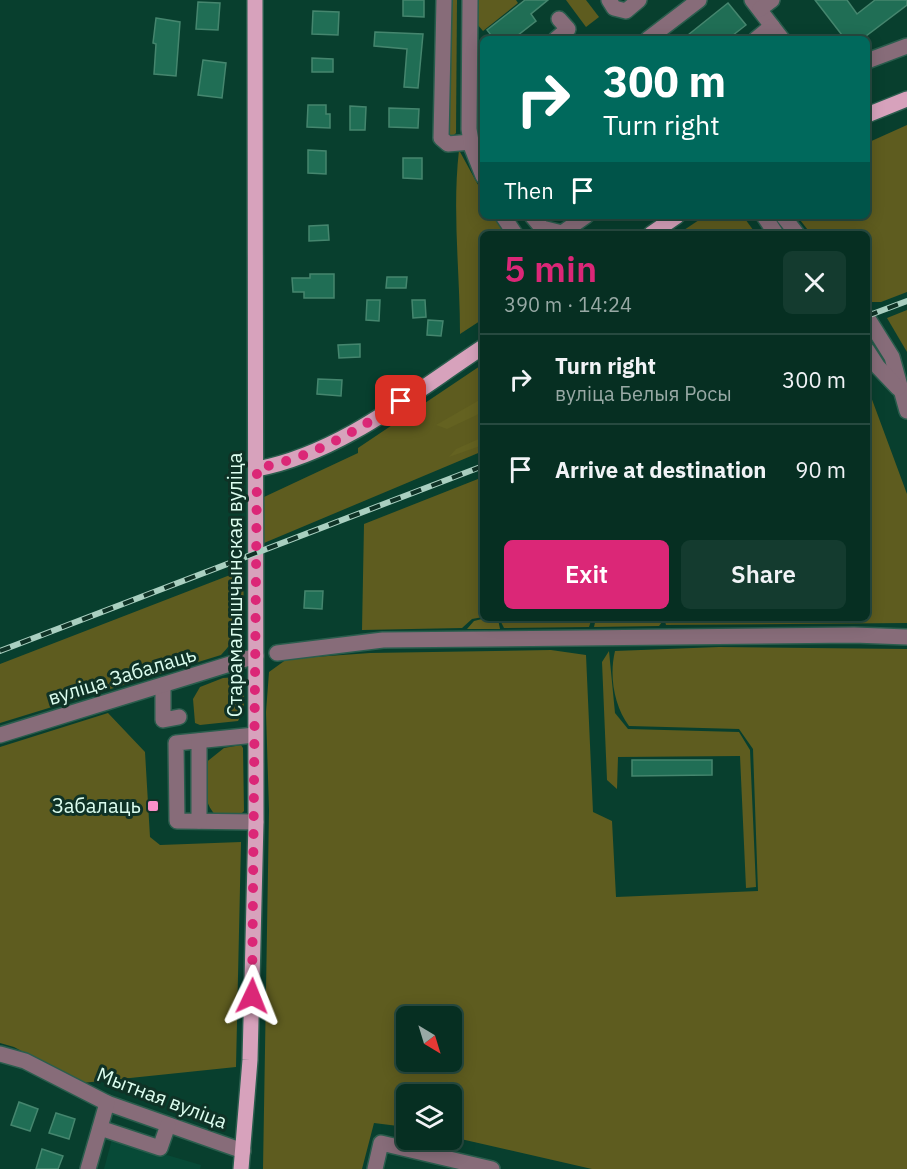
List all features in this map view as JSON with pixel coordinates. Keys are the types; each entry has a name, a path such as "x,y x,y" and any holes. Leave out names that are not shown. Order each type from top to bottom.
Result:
{"main road":[{"name":"Старамалышчынская вуліца","path":"241,1169 251,1036 256,822 255,0"},
{"path":"870,114 907,99"},
{"path":"655,231 673,219"},
{"path":"257,468 284,464 345,436 480,349"}],"street":[{"path":"444,0 441,138 448,144 475,142"},
{"path":"470,0 475,142 480,164"},
{"path":"609,0 615,8 626,10 639,0"},
{"path":"652,36 699,0"},
{"path":"761,3 780,36"},
{"path":"559,18 568,29 560,36"},
{"path":"760,36 772,26"},
{"path":"870,60 907,46"},
{"path":"534,219 542,228 554,231"},
{"path":"565,231 582,219"},
{"path":"785,219 795,231"},
{"path":"870,322 892,357 907,411"},
{"path":"870,355 900,391"},
{"path":"277,652 374,640 904,635"},
{"name":"вуліца Забалаць","path":"0,735 256,656"},
{"path":"163,685 163,720 179,717"},
{"path":"255,735 176,743 177,820 256,822"},
{"path":"199,741 199,821"},
{"name":"Мытная вуліца","path":"0,1054 25,1061 107,1103 243,1150"},
{"path":"88,1169 107,1103"},
{"path":"100,1128 160,1148 168,1125"},
{"path":"377,1169 381,1143 492,1169"}],"shaded area":[{"path":"446,0 457,0 456,133 452,137 449,136"},
{"path":"478,0 516,0 518,3 483,31 477,24"},
{"path":"566,0 586,0 599,17 586,27"},
{"path":"907,125 907,292 881,302 870,300 870,231 809,231 799,219 870,219 870,142"},
{"path":"459,150 480,188 480,219 496,219 504,231 480,231 480,321 460,334 456,219"},
{"path":"700,219 745,219 754,231 682,231"},
{"path":"907,310 907,352 887,318"},
{"path":"480,366 480,452 264,543 264,497 358,453 358,448"},
{"path":"870,394 907,494 907,623 666,625 665,621 870,621"},
{"path":"480,400 480,413 447,429 436,425"},
{"path":"480,438 480,446 449,457 456,449"},
{"path":"480,478 480,618 472,619 462,628 362,630 364,524"},
{"path":"243,570 244,606 241,625 237,635 221,655 0,723 0,664"},
{"path":"474,621 498,621 500,629 467,629"},
{"path":"500,621 591,621 589,627 504,628"},
{"path":"595,621 662,622 659,626 594,627"},
{"path":"719,647 907,649 907,1169 592,1169 462,1139 462,1084 396,1084 396,1126 374,1123 362,1169 263,1169 269,810 266,712 269,672 287,659 370,653 551,650 586,655 593,812 612,821 616,897 758,891 753,749 739,729 629,726 616,700 613,661 615,651"},
{"path":"609,651 615,713 628,729 739,732 750,750 756,887 746,888 740,756 618,757 617,789 607,780 602,662"},
{"path":"237,677 244,699 243,710 238,721 200,725 195,723 193,699 200,687 223,678"},
{"path":"108,713 145,752 150,837 160,845 241,842 236,1067 82,1083 14,1047 0,1043 0,747"},
{"path":"241,745 243,748 244,811 240,815 217,817 206,799 204,764 224,748"},
{"path":"112,1139 201,1165 200,1169 104,1169"}],"building":[{"path":"403,0 424,0 424,17 403,16"},
{"path":"525,0 548,0 531,14 536,21 517,36 492,36 487,30"},
{"path":"815,0 847,0 857,14 875,0 907,0 907,5 866,36 843,36"},
{"path":"198,2 220,3 218,30 196,29"},
{"path":"728,3 746,25 732,36 687,36"},
{"path":"313,11 339,12 338,35 312,34"},
{"path":"156,18 180,22 176,76 154,74 156,44 153,43"},
{"path":"375,32 423,34 418,88 404,87 407,49 374,46"},
{"path":"312,58 333,59 333,72 312,72"},
{"path":"203,60 226,63 222,98 198,95"},
{"path":"308,105 326,105 326,114 330,114 330,128 307,127"},
{"path":"350,106 366,107 365,130 350,130"},
{"path":"389,108 419,109 418,128 389,127"},
{"path":"308,150 326,151 326,174 308,173"},
{"path":"403,158 422,158 422,179 403,178"},
{"path":"328,225 329,240 309,241 309,226"},
{"path":"310,274 334,274 334,298 304,298 304,292 293,292 292,278 310,278"},
{"path":"387,277 407,277 406,288 386,288"},
{"path":"367,300 380,300 379,321 366,320"},
{"path":"412,300 425,300 426,317 413,318"},
{"path":"428,320 443,321 441,336 427,335"},
{"path":"360,344 360,357 339,358 338,345"},
{"path":"318,379 342,380 341,396 317,394"},
{"path":"305,591 323,591 322,609 304,608"},
{"path":"632,760 712,760 712,775 632,776"},
{"path":"19,1102 38,1109 30,1131 11,1125"},
{"path":"56,1113 75,1119 69,1139 49,1133"},
{"path":"42,1149 63,1156 58,1169 36,1169"}],"railway":[{"path":"870,315 907,301"},
{"path":"0,651 480,467"}],"place":[{"name":"Забалаць","path":"153,806"}],"route":[{"path":"252,996 256,822 257,468 284,464 307,455 345,436 401,401"}]}
